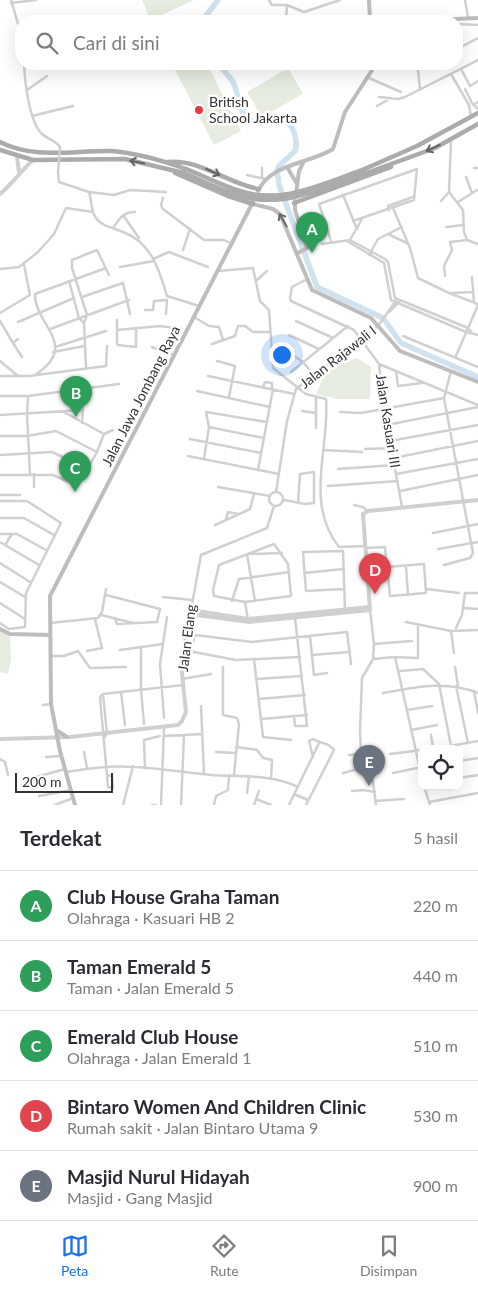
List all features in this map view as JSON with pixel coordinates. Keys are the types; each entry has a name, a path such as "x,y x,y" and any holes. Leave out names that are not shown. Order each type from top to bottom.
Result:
{"main road":[{"path":"369,0 370,15"},
{"path":"463,17 478,18"},
{"name":"Jalan Jawa Jombang Raya","path":"75,805 61,756 51,704 50,596 253,204 264,179 286,167 303,162 332,149 345,112 373,70"},
{"path":"0,142 15,149 40,153 112,152 146,156 167,162 241,196 270,200 295,198 360,173 415,147 478,111"},
{"path":"360,173 419,155 451,140 478,124"},
{"path":"415,147 413,152 419,155"},
{"path":"0,150 17,157 33,160 113,158 185,171"},
{"path":"167,162 191,164 242,185 259,189"},
{"path":"299,253 306,249 294,203 299,171 303,162"},
{"path":"294,203 377,174 398,162"},
{"path":"286,167 297,186"},
{"path":"168,169 228,196 273,209 280,214 299,253 307,280 314,292 371,318 389,341 400,351 478,382"},
{"path":"0,629 10,634 50,636"},
{"path":"56,730 67,737"}],"street":[{"path":"15,15 11,2 36,0"},
{"path":"269,0 272,5 287,5 304,12 340,0"},
{"path":"465,0 468,17"},
{"path":"286,15 287,5"},
{"path":"463,24 478,25"},
{"path":"463,46 478,38"},
{"path":"463,68 478,60"},
{"path":"25,70 32,116 40,132 59,144 60,147 58,172 60,182 89,192 114,195 130,190 166,192"},
{"path":"418,70 420,90"},
{"path":"379,97 402,98 459,70"},
{"path":"462,70 470,86"},
{"path":"451,74 463,89 471,104 478,111"},
{"path":"27,90 48,76"},
{"path":"369,78 401,92"},
{"path":"463,89 478,81"},
{"path":"377,106 391,98"},
{"path":"471,104 478,102"},
{"path":"471,104 471,116"},
{"path":"32,116 73,106"},
{"path":"471,128 478,130"},
{"path":"441,201 449,192 451,140"},
{"path":"17,157 19,172"},
{"path":"0,194 12,184 19,172 33,160"},
{"path":"247,175 264,179 262,168"},
{"path":"331,241 318,205 416,168 418,174 413,196 414,200 353,221"},
{"path":"466,177 472,193"},
{"path":"458,202 477,190"},
{"path":"89,192 93,212 99,221 140,240"},
{"path":"449,192 458,202 465,216 464,225 467,240"},
{"path":"343,195 356,229"},
{"path":"389,210 388,206 413,196"},
{"path":"163,198 162,207 204,240 224,240 232,244"},
{"path":"0,269 24,265 48,242 66,208 93,212"},
{"path":"394,208 408,244 418,278 478,304 455,358"},
{"path":"113,228 123,215 134,212"},
{"path":"123,215 137,232 140,240 154,260 167,298 166,314"},
{"path":"348,241 363,218"},
{"path":"446,227 464,225"},
{"path":"370,253 378,239 402,227"},
{"path":"183,250 190,229"},
{"path":"389,234 408,244"},
{"path":"445,276 444,266 452,250 450,242 467,240 478,244"},
{"path":"322,244 331,241 348,241 370,253 384,262 390,298 466,332 478,335"},
{"path":"86,368 84,323 87,316 75,279 72,260 95,250 99,251 109,275"},
{"path":"120,267 154,260 169,252 208,267"},
{"path":"0,313 30,295 24,265"},
{"path":"35,375 46,365 55,347 50,329 39,311 35,294 106,268"},
{"path":"218,271 251,268 254,270 260,301 269,310 273,368 296,389 327,400 320,502 331,535 339,547 385,547 387,567 390,596 424,595 427,589 424,564 387,567"},
{"path":"256,281 267,271"},
{"path":"472,277 474,302"},
{"path":"291,372 348,326 292,301 290,298 292,287 307,280"},
{"path":"69,281 79,318 84,323"},
{"path":"82,297 123,283 129,300 130,314"},
{"path":"449,293 473,292"},
{"path":"18,322 39,311 74,298"},
{"path":"146,310 153,310 154,301 167,298 200,306"},
{"path":"50,329 129,300"},
{"path":"397,301 468,328 472,333"},
{"name":"Jalan Rajawali I","path":"276,492 287,421 296,389 378,326 397,301"},
{"path":"194,317 209,326 219,327 223,340"},
{"path":"117,320 117,344 136,346 136,328"},
{"path":"0,321 22,357"},
{"path":"296,321 333,338"},
{"path":"117,330 166,326 187,331"},
{"path":"212,344 235,336 238,326 245,326 253,332 270,332"},
{"name":"Jalan Kasuari III","path":"348,326 358,334 379,364 384,409 402,507"},
{"path":"55,347 106,331"},
{"path":"289,335 320,350"},
{"path":"403,336 478,367"},
{"path":"13,342 18,339"},
{"path":"54,352 85,346"},
{"path":"0,376 35,375 106,366 107,346"},
{"path":"152,348 175,355"},
{"path":"291,354 303,362 315,376"},
{"path":"0,361 18,376"},
{"path":"217,361 234,365 229,397"},
{"path":"379,364 478,406"},
{"path":"396,372 398,386 423,382"},
{"path":"444,565 472,557 473,543 444,398 444,392 451,372"},
{"path":"208,376 294,394"},
{"path":"258,470 273,389 272,383 265,382 263,387"},
{"path":"0,396 28,396 118,384"},
{"path":"82,423 84,389"},
{"path":"197,391 270,407"},
{"path":"28,396 27,436 34,487"},
{"path":"316,397 316,428"},
{"path":"340,412 361,413 444,398"},
{"path":"387,425 478,406"},
{"path":"0,415 27,415 83,410"},
{"path":"204,459 209,427 205,414 208,411 267,422"},
{"path":"302,411 316,413"},
{"path":"62,412 104,434"},
{"path":"390,442 478,425"},
{"path":"209,427 264,438"},
{"path":"0,475 53,475 78,486 97,452 104,434 113,430"},
{"path":"0,436 27,436 56,431 97,452"},
{"path":"190,439 261,453"},
{"path":"394,458 478,442"},
{"path":"365,449 392,448"},
{"path":"323,450 362,452"},
{"path":"0,455 52,452 88,469"},
{"path":"188,456 279,474"},
{"path":"396,474 478,459"},
{"path":"338,469 395,465"},
{"path":"218,487 270,496 276,492 280,493 284,500 298,503 314,503 314,472 300,474 298,503"},
{"path":"400,490 478,475"},
{"path":"328,486 398,481"},
{"path":"215,525 251,508 254,494"},
{"path":"0,495 20,495"},
{"path":"270,496 271,504 274,506 278,506 284,500"},
{"path":"363,514 368,511 478,500"},
{"path":"0,501 30,502 59,520 61,524 31,582 26,597 24,628 9,629 0,623"},
{"path":"354,505 363,507 368,511"},
{"name":"Jalan Elang","path":"0,740 105,735 178,725 185,718 182,663 200,555 267,528 274,506"},
{"path":"363,507 374,644 373,659 362,678 360,731 362,754 375,792 376,805"},
{"path":"226,519 228,512 240,514"},
{"path":"0,518 24,518 54,535"},
{"path":"433,533 478,524"},
{"path":"0,534 17,534 46,550"},
{"path":"5,545 12,534"},
{"path":"0,542 39,566"},
{"path":"438,549 478,542"},
{"path":"274,544 282,553 288,564 291,596 245,602 214,596 218,568 274,544"},
{"path":"344,589 306,591 302,554 305,552 343,551 346,611"},
{"path":"248,554 282,553"},
{"path":"248,554 255,601"},
{"path":"0,563 31,582"},
{"path":"406,566 408,595"},
{"path":"304,573 343,569"},
{"path":"232,601 238,581 251,576 289,572"},
{"path":"0,582 26,597"},
{"path":"101,615 106,589"},
{"path":"427,589 459,593"},
{"path":"454,653 453,630 464,608 465,593 478,593"},
{"path":"50,623 95,618 101,615 138,624 157,622 160,609 106,595"},
{"path":"163,597 192,600"},
{"path":"245,602 246,620"},
{"path":"0,603 25,619"},
{"path":"464,608 478,609"},
{"path":"246,620 370,609"},
{"path":"191,612 246,620 296,619 346,611"},
{"path":"164,718 160,664 167,617"},
{"path":"87,651 102,648 95,618"},
{"path":"294,716 295,726 306,726 307,715 296,619"},
{"path":"406,622 453,630 478,630"},
{"path":"373,659 395,656 416,659 420,657 418,624"},
{"path":"300,657 236,660 191,651 195,635 245,642 348,632 351,664"},
{"path":"310,636 314,675 327,673"},
{"path":"374,644 412,641"},
{"path":"120,650 163,644"},
{"path":"141,647 141,690 144,724"},
{"path":"50,656 64,656 78,651 90,668 126,666"},
{"path":"312,655 350,652"},
{"path":"395,656 400,671 414,751 418,762"},
{"path":"254,660 263,737 291,740"},
{"path":"223,667 223,715 237,718 238,721 234,775"},
{"path":"456,668 457,686 468,743"},
{"path":"400,671 423,669 439,684 451,745"},
{"path":"182,679 211,674"},
{"path":"256,679 303,676"},
{"path":"383,693 439,684 457,686 478,693"},
{"path":"107,775 112,776 112,788 109,788 105,767 105,735 100,696 103,694 183,685"},
{"path":"474,691 478,713"},
{"path":"121,692 125,725"},
{"path":"259,699 305,695"},
{"path":"43,704 51,704"},
{"path":"201,706 204,774"},
{"path":"407,710 432,706"},
{"path":"262,719 307,715"},
{"path":"411,730 437,725"},
{"path":"161,805 164,770 162,736 164,728"},
{"path":"145,768 144,740 162,736 202,734"},
{"path":"181,805 184,772 184,735"},
{"path":"431,735 432,745"},
{"path":"306,805 334,752 330,746 313,739 309,741 313,756"},
{"path":"457,745 478,741"},
{"path":"289,805 296,786 320,743"},
{"path":"236,747 257,750 263,758 272,760 271,779"},
{"path":"390,754 418,750"},
{"path":"84,752 88,768"},
{"path":"216,752 235,754"},
{"path":"349,755 362,754"},
{"path":"46,757 61,756"},
{"path":"463,760 478,758"},
{"path":"0,759 5,762 8,775"},
{"path":"123,805 133,766"},
{"path":"29,779 88,768 133,766 204,774 249,776 271,779 296,786"},
{"path":"344,773 366,766"},
{"path":"392,773 418,768"},
{"path":"214,805 216,796 228,790 229,775"},
{"path":"463,777 478,775"},
{"path":"247,793 249,776"},
{"path":"39,796 71,790"},
{"path":"425,790 429,804 478,793"},
{"path":"254,805 259,791"},
{"path":"352,791 375,792"},
{"path":"294,794 308,800"},
{"path":"55,805 73,798"},
{"path":"256,799 271,805"},
{"path":"376,801 404,799"},
{"path":"152,804 156,805"}],"shaded area":[{"path":"142,0 194,0 162,15 149,15"},
{"path":"175,70 210,70 241,131 214,145"},
{"path":"285,70 289,70 303,94 262,117 247,92"},
{"path":"357,358 371,367 370,399 338,399 316,394 326,370"},
{"path":"0,631 10,636 11,659 8,674 0,672"}],"waterway":[{"path":"207,15 218,0"},
{"path":"223,70 233,82 241,110 247,118 253,122 260,123 285,121 294,132 295,151 279,166 277,171"},
{"path":"278,176 279,185 317,287 383,318 401,343 478,377"}],"place":[{"name":"British School Jakarta","path":"199,110"},
{"name":"Club House Graha Taman","path":"312,253"},
{"name":"Taman Emerald 5","path":"76,417"},
{"name":"Emerald Club House","path":"75,492"},
{"name":"Bintaro Women And Children Clinic","path":"375,594"},
{"name":"Masjid Nurul Hidayah","path":"369,786"}]}
